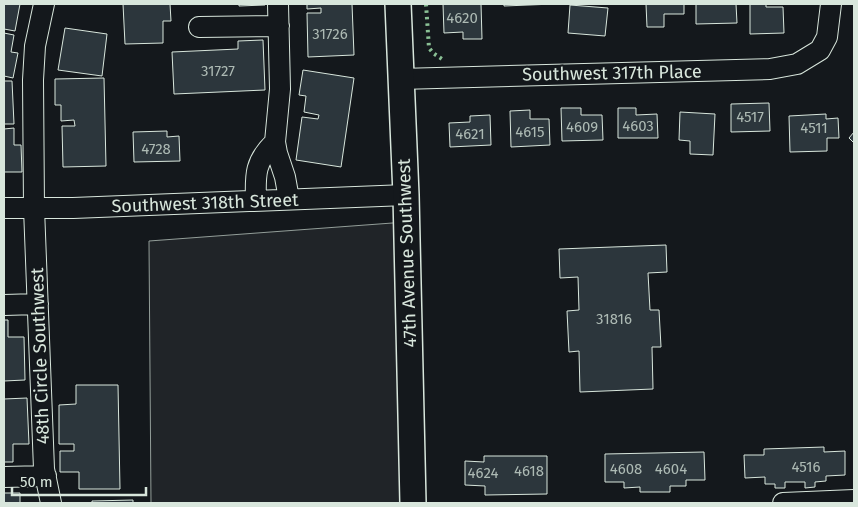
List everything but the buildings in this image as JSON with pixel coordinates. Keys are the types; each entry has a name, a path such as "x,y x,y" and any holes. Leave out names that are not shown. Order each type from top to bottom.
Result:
{"main road":[{"name":"47th Avenue Southwest","path":"398,4 406,195 413,503"}],"street":[{"name":"48th Circle Southwest","path":"44,4 34,62 34,208 46,476 51,503"},
{"path":"278,4 280,89 275,142 289,199"},
{"name":"Southwest 317th Place","path":"400,79 770,70 797,64 820,50 827,38 831,4"},
{"path":"199,27 279,26"},
{"path":"256,200 257,167 263,155 275,142"},
{"name":"Southwest 318th Street","path":"4,208 406,195"},
{"path":"4,305 38,304"},
{"path":"4,478 46,476"},
{"path":"783,503 854,500"}],"shaded area":[{"path":"406,222 404,503 151,503 149,241"}],"hedge":[{"path":"426,4 429,48 442,59"}]}
